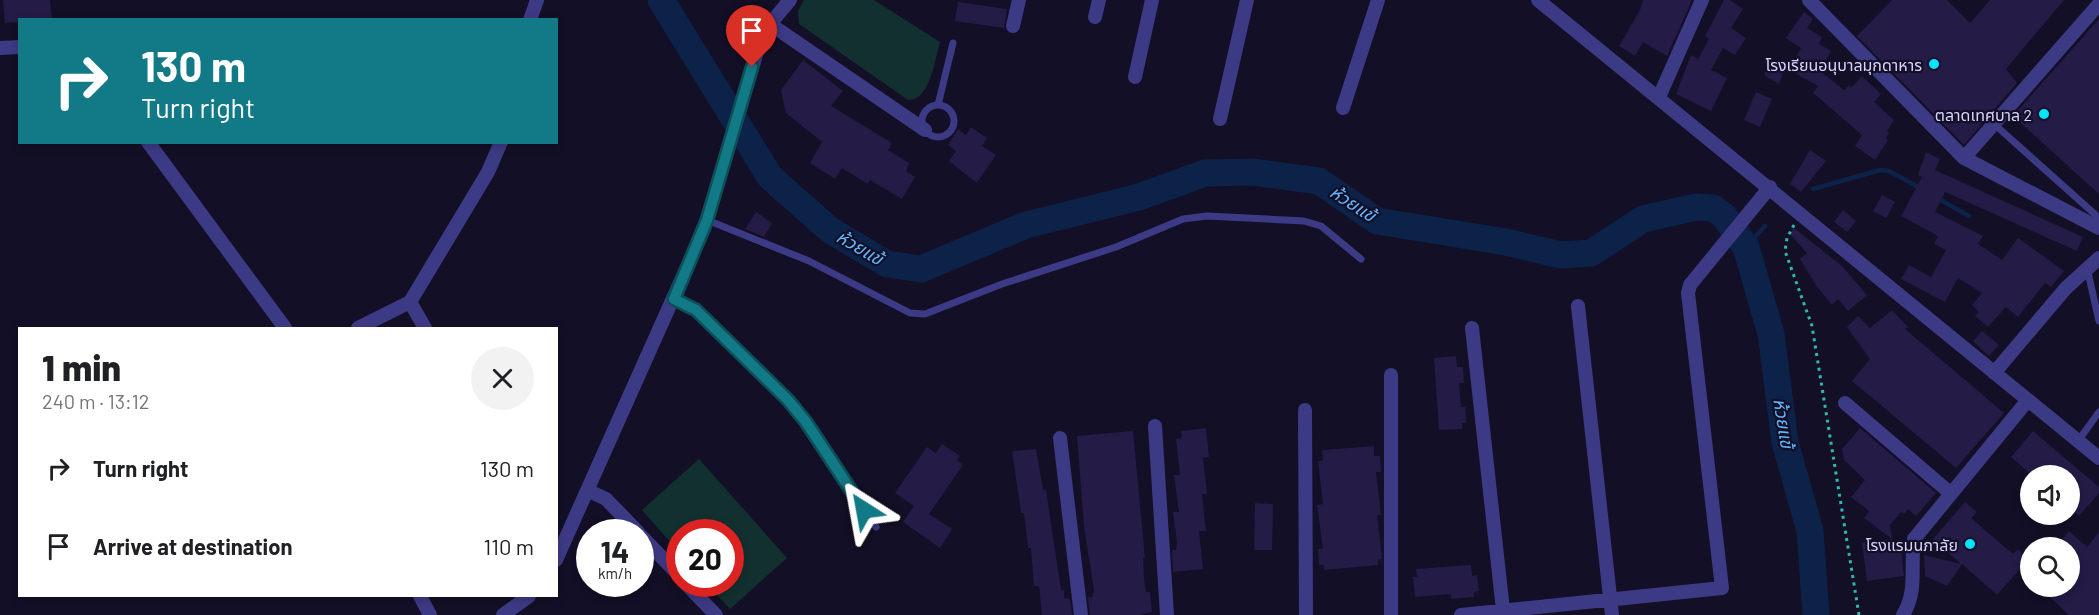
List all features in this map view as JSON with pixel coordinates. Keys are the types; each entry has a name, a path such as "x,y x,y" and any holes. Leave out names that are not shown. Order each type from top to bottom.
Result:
{"street":[{"path":"531,18 537,0"},
{"path":"558,554 589,491 707,220 759,45 770,24 790,0"},
{"path":"1013,26 1019,0"},
{"path":"1095,17 1099,0"},
{"path":"1135,77 1152,0"},
{"path":"1220,119 1247,0"},
{"path":"1343,108 1378,0"},
{"path":"1538,0 1770,186 2099,458"},
{"path":"1659,97 1702,0"},
{"path":"1809,0 1964,158 1979,169 2099,228"},
{"path":"1964,158 2099,4"},
{"path":"770,24 925,130"},
{"path":"0,48 18,47"},
{"path":"148,144 284,327"},
{"path":"360,327 410,302 488,172 500,144"},
{"path":"1461,615 1722,588 1688,293 1697,276 1770,186"},
{"path":"1994,373 2087,268 2099,258"},
{"path":"410,302 424,327"},
{"path":"1578,306 1612,615"},
{"path":"1472,328 1506,612"},
{"path":"1391,375 1391,615"},
{"path":"1903,615 1912,601 1914,539 1949,492 2028,400"},
{"path":"1845,403 1949,492"},
{"path":"1305,410 1306,615"},
{"path":"1155,426 1167,615"},
{"path":"1060,438 1081,615"},
{"path":"589,491 606,499 625,519"},
{"path":"654,549 666,562"},
{"path":"421,597 430,615"},
{"path":"503,615 529,597"},
{"path":"699,597 716,615"}],"lane":[{"path":"938,105 953,43"},
{"path":"901,113 938,105 951,111 952,127 939,137 925,130 922,116 928,108"},
{"path":"1994,123 2099,218"},
{"path":"707,220 809,261 910,313 925,314 1002,284 1116,247 1183,219 1207,216 1304,221 1321,225 1361,259"},
{"path":"2087,268 2099,321"},
{"path":"674,299 696,310 788,400 806,422 876,527"},
{"path":"2078,441 2099,412"}],"path":[{"path":"1801,213 1787,238 1785,251 1812,326 1859,615"}],"green space":[{"path":"804,0 874,0 940,42 930,78 922,94 908,100 799,24 798,11"},
{"path":"699,459 787,558 744,596 744,519 666,519 666,537 654,524 654,519 650,519 642,510"},
{"path":"719,597 743,597 730,609"}],"building":[{"path":"3,0 50,0 52,18 18,18 18,22 5,23"},
{"path":"1643,0 1692,0 1667,56 1643,42 1635,56 1619,46 1640,10"},
{"path":"1724,0 1730,0 1743,9 1731,28 1746,38 1735,55 1723,48 1711,70 1727,78 1711,111 1676,94 1691,55 1698,59 1709,39 1705,36"},
{"name":"โรงเรียนอนุบาลมุกดาหาร","path":"1892,0 1947,0 1970,23 1990,0 2064,0 2006,69 2017,83 1964,145 1857,36"},
{"path":"958,2 1007,9 1004,28 955,21"},
{"path":"1804,12 1813,19 1807,28 1822,37 1819,44 1831,51 1820,71 1844,90 1849,85 1851,88 1862,76 1881,94 1874,102 1894,120 1887,131 1888,140 1875,160 1855,146 1862,135 1813,93 1818,86 1789,70 1801,48 1786,38"},
{"path":"2099,19 2099,194 2013,116"},
{"path":"803,60 843,91 831,106 892,143 888,150 909,163 906,171 915,177 902,199 870,180 868,184 842,168 835,179 810,163 822,142 786,113 781,90"},
{"path":"1769,64 1784,71 1779,84 1764,75"},
{"path":"1756,92 1772,99 1760,127 1744,120"},
{"path":"971,127 987,138 982,146 996,155 977,183 949,161 956,151 948,145 958,129 966,135"},
{"path":"1810,150 1826,161 1801,192 1790,184"},
{"path":"1926,152 1940,159 1935,170 2083,237 2077,251 1945,192 1935,212 1983,236 1978,244 2002,260 2018,238 2064,271 2051,287 2045,283 2018,317 2006,307 1988,327 1975,316 1979,312 1972,305 1982,293 1958,278 1945,302 1901,279 1909,265 1931,277 1946,250 1934,244 1938,236 1901,216 1922,177 1918,175"},
{"path":"1882,195 1895,202 1886,218 1873,211"},
{"path":"1843,210 1856,221 1847,232 1834,222"},
{"path":"756,212 772,223 764,237 745,229"},
{"path":"1794,228 1842,266 1867,295 1848,311 1838,299 1832,305 1817,287 1800,259 1807,253 1789,233"},
{"path":"1892,310 1908,327 1905,329 2004,413 1956,468 1852,381 1870,359 1847,327 1858,316 1870,328"},
{"path":"1982,331 1999,345 1989,356 1973,341"},
{"path":"1456,356 1457,367 1463,367 1464,383 1459,383 1461,407 1465,407 1466,423 1462,423 1462,429 1439,430 1434,358"},
{"path":"1206,428 1209,457 1203,458 1207,494 1202,494 1206,531 1199,531 1203,569 1173,572 1172,550 1176,550 1177,543 1173,512 1179,512 1174,475 1180,475 1176,439 1182,438 1181,431"},
{"path":"1860,428 1936,493 1916,516 1908,509 1904,514 1901,512 1890,525 1894,548 1901,547 1904,576 1867,581 1862,543 1892,539 1864,518 1869,511 1851,497 1865,480 1844,460 1842,449"},
{"path":"1133,431 1145,558 1143,558 1144,578 1146,592 1150,592 1152,612 1139,615 1090,615 1088,598 1092,597 1094,590 1084,527 1077,436"},
{"path":"2033,431 2073,465 2020,465 2011,457"},
{"path":"942,444 960,456 957,460 963,465 929,514 952,529 940,548 903,522 914,506 895,493 927,447 936,453"},
{"path":"1374,446 1374,456 1380,456 1381,472 1376,472 1381,515 1377,515 1382,559 1378,560 1378,565 1324,570 1324,565 1319,565 1318,549 1323,549 1317,505 1323,504 1318,461 1323,461 1322,450"},
{"path":"1036,449 1043,490 1046,490 1061,590 1064,590 1064,598 1070,599 1072,615 1042,615 1039,586 1034,586 1031,548 1028,548 1024,513 1021,513 1012,451"},
{"path":"2080,471 2099,487 2099,493 2080,515"},
{"name":"โรงแรมนภาลัย","path":"1965,502 1977,512 1971,518 2013,554 2018,549 2020,551 2020,571 1997,595 1962,564 1947,586 1925,576 1924,555 1961,564 1933,539"},
{"path":"1255,503 1273,504 1272,550 1254,550"},
{"path":"2069,531 2076,537 2064,537"},
{"path":"2099,532 2099,615 2069,615 2050,597 2080,597 2080,541 2087,547"},
{"path":"1471,565 1472,576 1477,575 1479,591 1474,592 1474,597 1451,599 1451,594 1415,597 1413,577 1417,577 1416,569"}],"waterway":[{"name":"ห้วยแข้","path":"661,0 770,177 830,230 887,264 921,269 1026,225 1139,197 1205,173 1252,172 1319,181 1377,221 1506,242 1561,255 1591,253 1643,219 1696,207 1713,208 1724,216 1746,247 1771,334 1785,442 1810,531 1816,615"},
{"path":"1813,189 1880,170 1889,171 1922,189"},
{"path":"1937,198 1969,216"},
{"path":"1746,247 1765,226"}],"place":[{"name":"โรงเรียนอนุบาลมุกดาหาร","path":"1934,64"},
{"name":"ตลาดเทศบาล 2","path":"2044,114"},
{"name":"โรงแรมนภาลัย","path":"1970,544"}],"route":[{"path":"752,67 704,229 674,299 696,310 788,400 806,422 864,510"}]}
